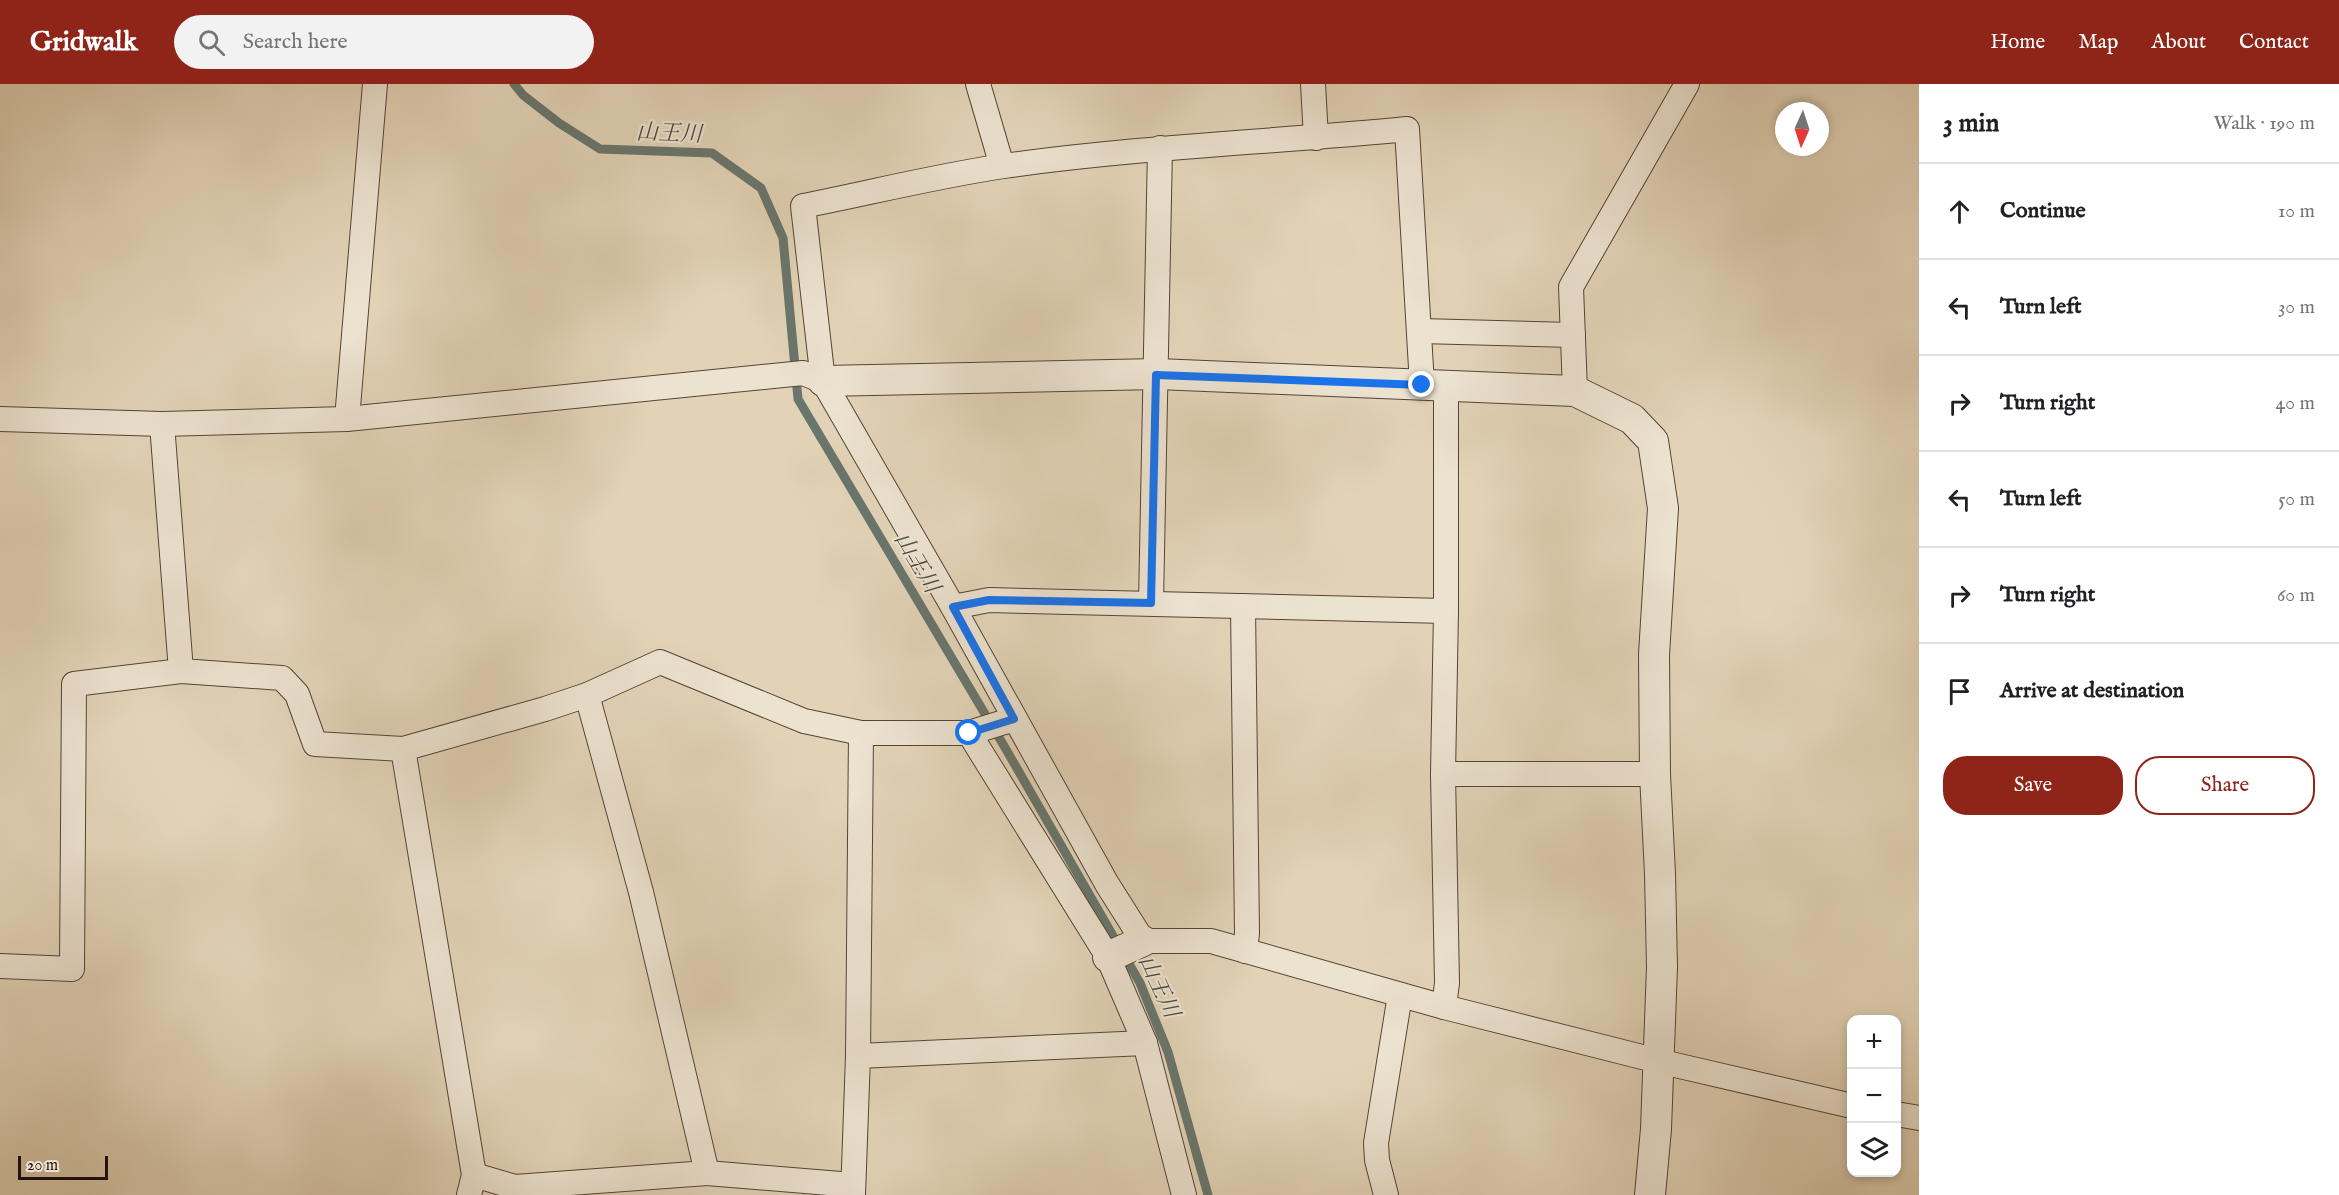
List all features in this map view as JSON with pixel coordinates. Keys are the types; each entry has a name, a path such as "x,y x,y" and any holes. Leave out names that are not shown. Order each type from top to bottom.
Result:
{"street":[{"path":"347,418 375,84"},
{"path":"978,84 1002,166"},
{"path":"1313,84 1316,138"},
{"path":"1575,391 1570,287 1687,84"},
{"path":"1142,942 1010,720 953,607 813,377 803,206 1002,166 1160,148 1316,138 1407,129 1420,332 1434,386 1446,611 1443,774 1447,984 1444,1007"},
{"path":"1151,603 1160,148"},
{"path":"1420,332 1572,335"},
{"path":"0,419 162,424 347,418 773,375 813,377 1156,375 1575,391 1632,419 1653,441 1663,508 1654,656 1655,774 1662,967 1656,1129 1650,1195"},
{"path":"162,424 181,671"},
{"path":"953,607 989,600 1446,611"},
{"path":"1243,606 1247,933 1245,951"},
{"path":"0,966 72,969 74,684 181,671 282,678 297,694 315,744 403,749 545,710 660,662 804,721 861,733 975,731 1010,720"},
{"path":"587,694 641,892 706,1173"},
{"path":"975,731 1109,957 1145,1043 1184,1195"},
{"path":"403,749 471,1185 515,1187 706,1173 853,1190 858,1056 861,733"},
{"path":"1443,774 1655,774"},
{"path":"1109,957 1142,942 1211,941 1444,1007 1658,1061 1847,1105"},
{"path":"1386,1195 1377,1160 1376,1143 1400,995"},
{"path":"858,1056 1145,1043"},
{"path":"1901,1115 1919,1118"}],"waterway":[{"name":"山王川","path":"514,84 523,95 559,123 600,149 712,153 761,188 783,238 798,399 1007,751 1140,983 1168,1052 1208,1195"}],"route":[{"path":"969,733 1014,719 953,607 989,600 1151,603 1156,375 1422,385"}]}
